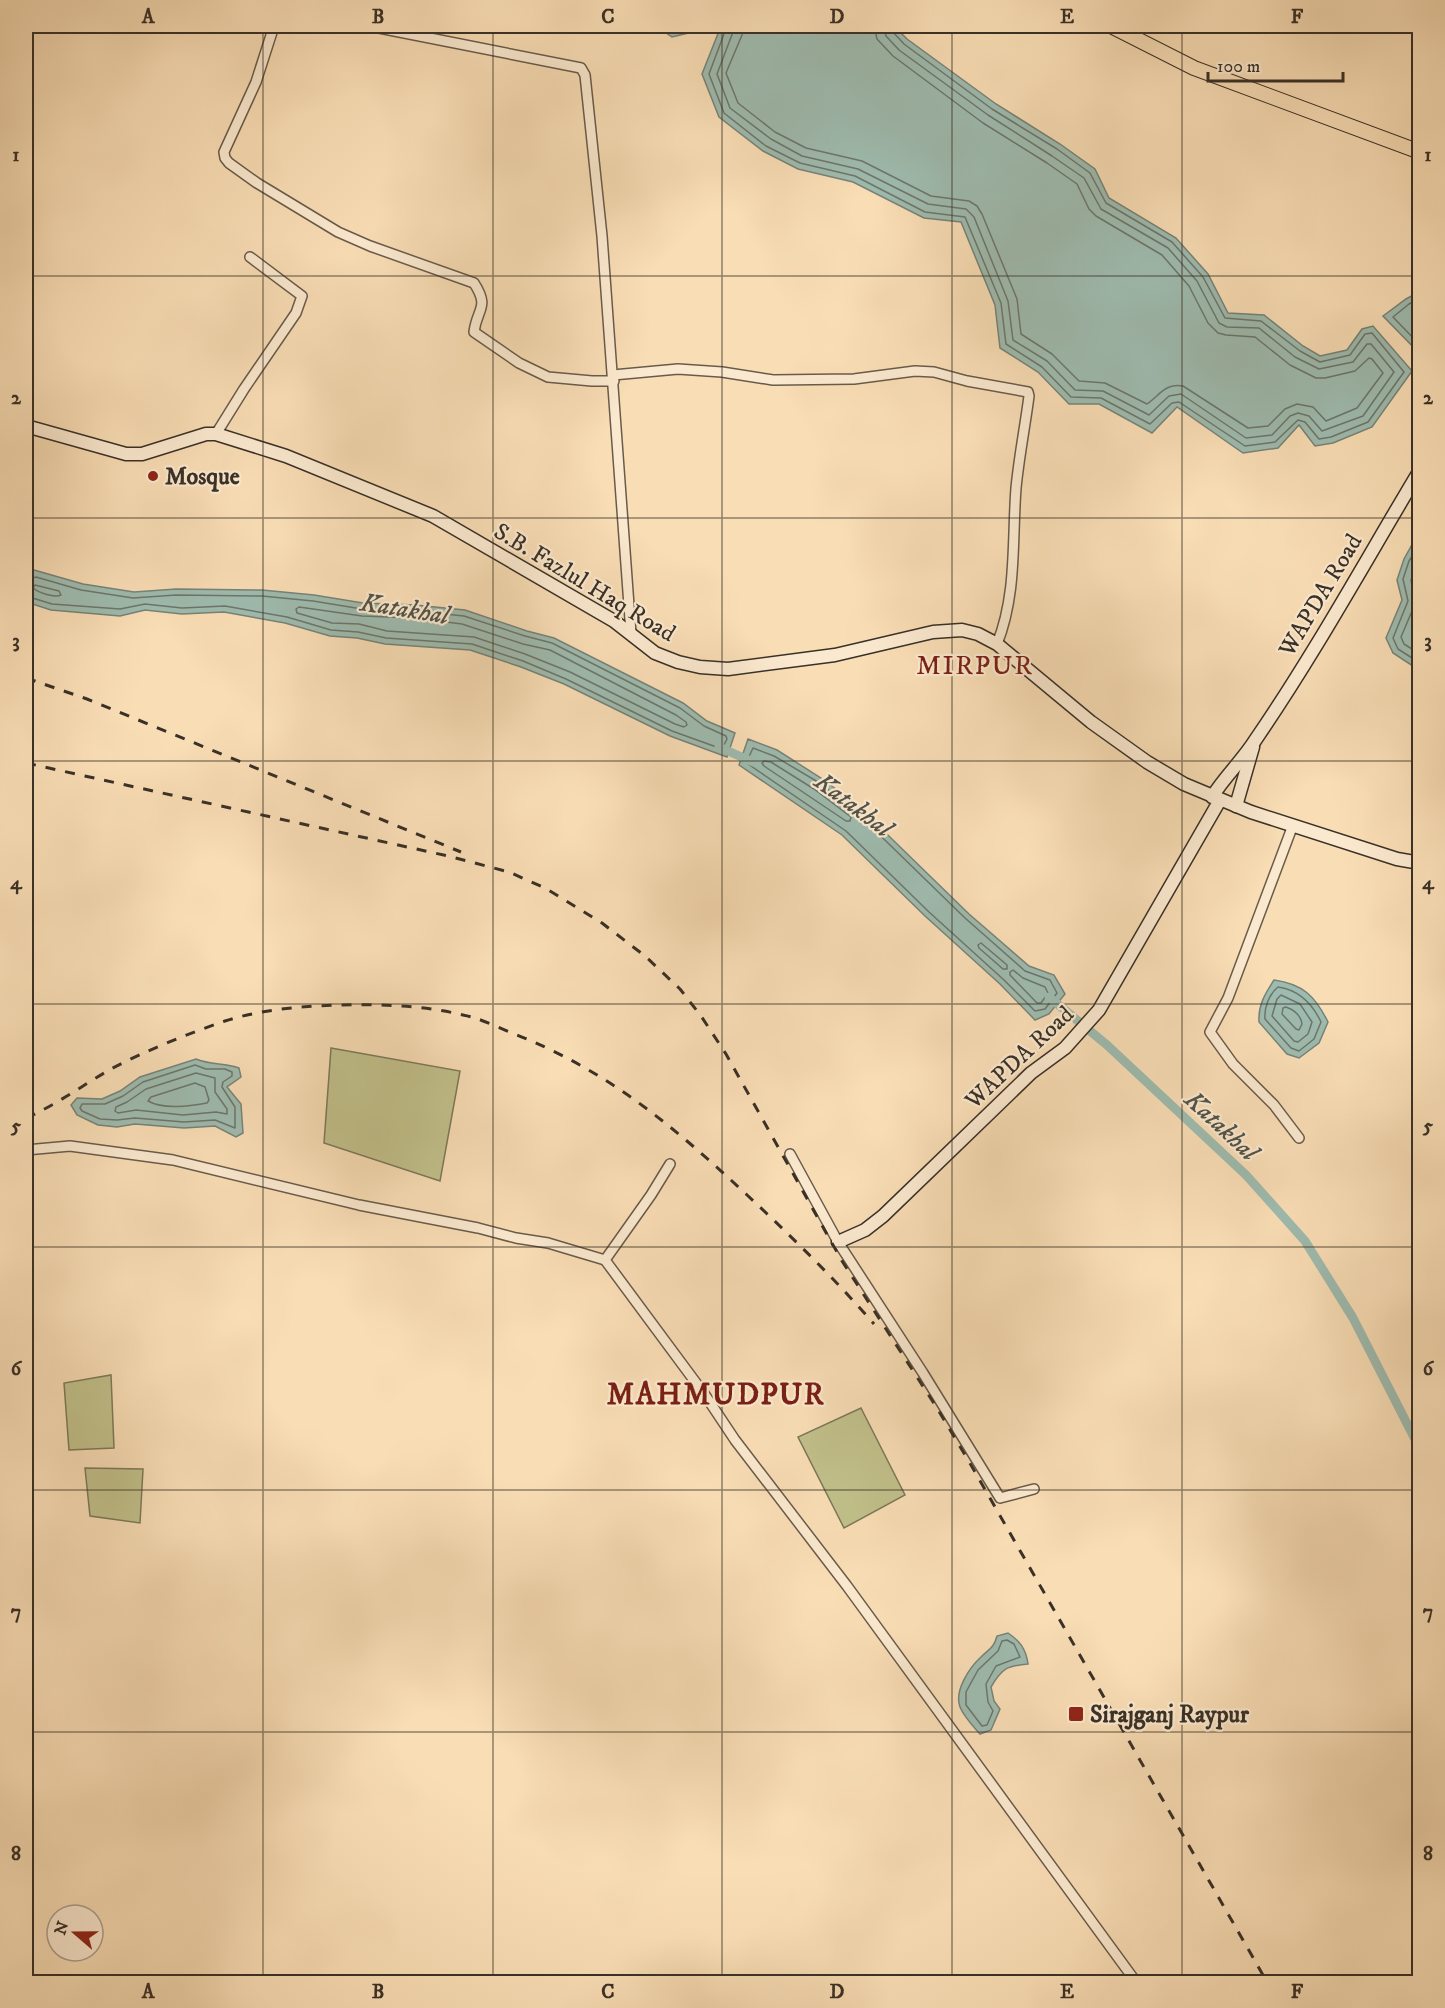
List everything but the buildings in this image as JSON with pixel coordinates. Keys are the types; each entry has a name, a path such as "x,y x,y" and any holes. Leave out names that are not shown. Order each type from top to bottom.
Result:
{"main road":[{"path":"1111,26 1194,68 1419,152"},
{"name":"S.B. Fazlul Haq Road","path":"26,426 126,454 142,454 206,434 216,434 286,456 433,516 600,613 631,633 655,654 700,667 728,669 835,655 933,632 962,630 978,634 997,644 1091,722 1147,762 1184,784 1236,806 1398,859 1419,863"},
{"name":"WAPDA Road","path":"838,1242 865,1230 878,1220 1031,1073 1065,1048 1099,1010 1216,799 1222,781 1255,741 1328,625 1419,470"},
{"name":"WAPDA Road","path":"1236,806 1255,741"}],"street":[{"path":"274,26 256,82 224,152 225,158 257,183 338,232 474,284 481,294 483,304 474,332 519,363 548,377 592,381 678,369 722,372 773,380 842,379 915,371 934,372 967,381 1028,392 1016,487 1011,598 1004,628 997,644"},
{"path":"369,26 581,68 585,75 602,236 631,633"},
{"path":"216,434 301,302 302,296 250,257"},
{"path":"1293,825 1228,998 1210,1032 1233,1064 1274,1104 1299,1138"},
{"path":"26,1150 70,1146 173,1160 358,1205 548,1243 605,1260 735,1440 847,1586 1136,1983"},
{"path":"790,1154 838,1242 1000,1498 1034,1489"},
{"path":"605,1260 670,1164"}],"shaded area":[{"path":"331,1048 460,1071 440,1181 324,1143"},
{"path":"111,1375 114,1448 69,1450 64,1383"},
{"path":"861,1408 905,1495 844,1528 798,1437"},
{"path":"85,1468 143,1469 140,1523 90,1516"}],"water":[{"path":"656,26 704,26 701,30 672,37"},
{"path":"721,26 894,26 907,39 996,104 1095,169 1109,198 1176,238 1208,274 1228,313 1264,315 1303,346 1320,356 1347,350 1362,329 1373,326 1412,371 1372,427 1333,443 1315,446 1299,425 1278,448 1243,453 1177,407 1152,433 1099,404 1069,404 1038,372 1000,348 995,305 961,222 924,218 853,182 798,169 763,151 719,117 702,74"},
{"path":"1419,292 1419,353 1383,316"},
{"path":"1419,532 1419,670 1393,653 1386,638 1402,600 1397,580 1404,559"},
{"path":"34,570 83,584 134,592 176,589 262,590 363,603 465,610 554,638 683,703 707,721 735,733 727,757 670,736 564,684 470,650 385,644 357,638 330,636 285,623 224,612 182,614 145,610 120,616 51,610 26,602 26,575"},
{"path":"748,739 777,750 856,804 969,914 1029,966 1054,975 1065,994 1049,1014 1035,1020 842,835 739,765"},
{"path":"1274,980 1293,985 1307,993 1313,998 1328,1022 1319,1043 1299,1058 1287,1054 1259,1022 1261,1005"},
{"path":"196,1059 239,1068 241,1077 227,1087 241,1104 243,1133 236,1137 215,1126 184,1128 135,1124 117,1127 98,1125 77,1115 71,1105 77,1098 102,1099 120,1091 140,1077"},
{"path":"1008,1633 1022,1646 1028,1664 1006,1669 995,1681 991,1687 994,1701 1000,1709 991,1730 980,1734 960,1707 959,1694 964,1680 976,1662 993,1646 997,1636"}],"waterway":[{"name":"Katakhal","path":"719,747 753,762"},
{"name":"Katakhal","path":"1049,997 1107,1045 1246,1175 1305,1241 1353,1318 1420,1449"}],"railway":[{"path":"26,678 87,699 461,852"},
{"path":"26,763 448,856 509,872 545,888 602,923 645,956 680,989 726,1054 842,1261 971,1465 1267,1982"},
{"path":"26,1118 139,1055 196,1031 239,1017 283,1009 342,1005 409,1007 459,1014 484,1021 578,1064 608,1082 664,1122 746,1194 812,1258 874,1324"}],"place":[{"name":"Mosque","path":"153,476"},
{"name":"Sirajganj Raypur","path":"1076,1714"}],"district":[{"name":"MIRPUR","path":"975,665"},
{"name":"MAHMUDPUR","path":"716,1394"}]}
